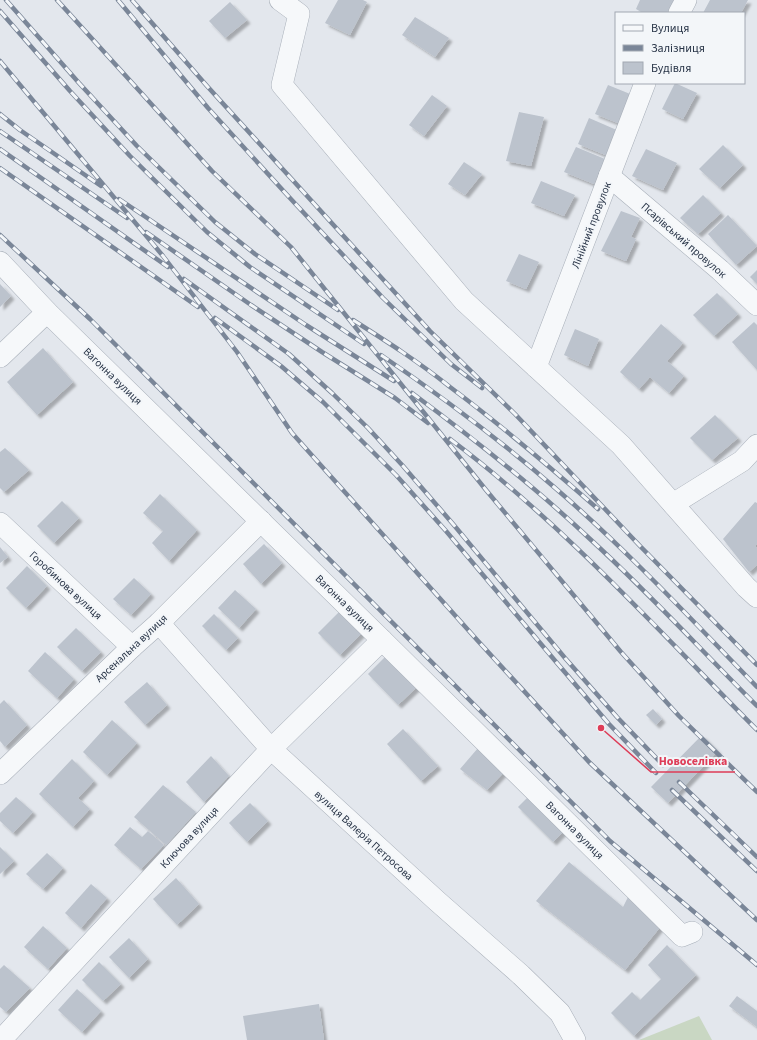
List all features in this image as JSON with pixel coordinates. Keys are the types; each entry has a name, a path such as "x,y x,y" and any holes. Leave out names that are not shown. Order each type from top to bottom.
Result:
{"street":[{"path":"280,0 304,7 282,85 464,301 621,445 746,587 757,597"},
{"path":"680,12 686,0"},
{"name":"Лінійний провулок","path":"536,367 645,84"},
{"name":"Псарівський провулок","path":"609,176 720,270 757,305"},
{"name":"Вагонна вулиця","path":"0,262 47,312 682,936 692,932"},
{"path":"0,357 47,312"},
{"path":"673,504 742,461 757,445"},
{"name":"Арсенальна вулиця","path":"2,769 159,623 261,521"},
{"name":"Горобинова вулиця","path":"0,522 132,647"},
{"name":"вулиця Валерія Петросова","path":"159,623 271,749 431,896 521,975 560,1013 575,1040"},
{"name":"Ключова вулиця","path":"2,1040 271,749 382,640"}],"green space":[{"path":"699,1016 712,1040 639,1040"}],"building":[{"path":"338,0 363,0 367,2 350,35 325,23"},
{"path":"640,0 674,0 668,12 641,12 636,9"},
{"path":"710,0 748,0 742,12 704,12"},
{"path":"230,2 247,20 225,38 209,21"},
{"path":"415,17 449,38 435,57 402,35"},
{"path":"674,84 697,93 683,119 662,109"},
{"path":"608,85 635,96 623,125 595,114"},
{"path":"432,95 447,106 424,136 409,125"},
{"path":"519,112 544,117 531,166 506,161"},
{"path":"589,118 619,131 608,156 578,144"},
{"path":"723,145 743,165 720,188 699,169"},
{"path":"576,147 605,159 594,184 564,172"},
{"path":"646,149 677,163 663,190 632,176"},
{"path":"464,162 482,174 465,195 448,184"},
{"path":"541,181 575,195 564,216 531,203"},
{"path":"703,195 721,213 698,234 680,218"},
{"path":"621,211 640,218 631,237 636,239 626,261 601,251"},
{"path":"728,215 757,246 736,265 708,234"},
{"path":"519,254 539,262 526,289 506,281"},
{"path":"757,270 757,284 750,277"},
{"path":"0,284 11,296 0,307"},
{"path":"717,293 738,314 714,336 693,315"},
{"path":"754,322 757,325 757,370 732,342"},
{"path":"661,324 683,343 667,361 684,376 669,393 650,377 639,389 620,372"},
{"path":"575,329 599,339 588,366 564,355"},
{"path":"43,348 73,382 37,415 7,382"},
{"path":"715,415 738,438 712,460 690,438"},
{"path":"5,448 29,470 4,492 0,488 0,452"},
{"path":"160,494 197,530 169,561 152,543 163,531 143,513"},
{"path":"62,501 79,518 54,543 37,526"},
{"path":"755,502 757,503 757,544 755,546 757,548 757,565 749,572 723,539"},
{"path":"264,544 282,563 261,584 243,564"},
{"path":"0,547 8,557 0,563"},
{"path":"27,566 47,586 26,608 6,588"},
{"path":"134,578 151,594 131,615 113,599"},
{"path":"235,590 256,609 239,628 218,608"},
{"path":"342,609 364,631 340,655 318,633"},
{"path":"214,614 238,638 226,650 202,626"},
{"path":"76,628 101,652 82,671 57,647"},
{"path":"45,652 74,679 57,698 28,671"},
{"path":"389,653 419,685 398,705 368,674"},
{"path":"147,682 167,705 145,725 124,702"},
{"path":"4,700 27,725 5,747 0,741 0,704"},
{"path":"653,709 662,719 656,725 646,715"},
{"path":"112,720 137,743 107,775 83,752"},
{"path":"403,729 438,766 421,781 387,744"},
{"path":"702,735 718,751 668,803 651,787"},
{"path":"478,748 506,770 487,790 460,769"},
{"path":"211,756 229,776 204,802 186,782"},
{"path":"72,759 94,781 78,798 90,809 73,827 39,794"},
{"path":"163,785 196,812 166,845 134,817"},
{"path":"533,792 568,827 553,842 518,807"},
{"path":"16,797 33,812 13,833 0,821 0,813"},
{"path":"250,803 268,821 247,842 229,823"},
{"path":"130,827 142,837 148,831 164,845 141,869 114,845"},
{"path":"0,847 14,861 0,874"},
{"path":"47,853 63,868 43,889 26,874"},
{"path":"569,862 623,907 628,897 662,925 625,970 536,901"},
{"path":"176,878 199,904 177,925 153,899"},
{"path":"91,884 107,898 81,928 65,913"},
{"path":"43,926 67,948 48,969 24,947"},
{"path":"129,938 148,959 129,978 109,957"},
{"path":"667,945 696,975 634,1036 611,1013 632,992 640,1000 661,979 648,965"},
{"path":"99,962 121,984 103,1001 82,980"},
{"path":"4,965 30,988 6,1012 0,1007 0,969"},
{"path":"77,989 101,1011 82,1032 58,1010"},
{"path":"737,996 757,1011 757,1027 729,1006"},
{"path":"319,1004 324,1040 247,1040 243,1016"}],"railway":[{"path":"6,0 137,146 215,222 255,254 338,310"},
{"path":"57,0 212,171 291,247 486,490 621,652 679,716 757,792"},
{"path":"118,0 208,108 383,298 451,364 482,388"},
{"path":"132,0 207,86 430,331 515,414 640,546 757,665"},
{"path":"0,11 70,91 130,156 207,232 250,267 364,344"},
{"path":"0,61 163,256 237,352 292,433 478,641 589,762 757,920"},
{"path":"0,114 20,130 101,186"},
{"path":"0,131 127,218"},
{"path":"0,149 168,267"},
{"path":"0,168 198,307"},
{"path":"119,199 306,325 394,381"},
{"path":"146,232 251,305 395,398 428,423"},
{"path":"0,235 90,319 610,841 757,965"},
{"path":"184,279 289,354 368,428 453,524 565,658 617,717 663,765"},
{"path":"215,318 281,366 323,402 396,475 446,531 609,724 656,773"},
{"path":"353,320 414,360 469,401 525,446 598,509"},
{"path":"381,355 470,419 513,452 554,487 607,535 683,610 757,687"},
{"path":"412,393 503,463 569,519 612,559 757,706"},
{"path":"450,439 532,506 571,542 646,616 757,730"},
{"path":"679,782 757,857"},
{"path":"672,790 757,871"}],"place":[{"name":"Новоселівка","path":"601,728"}]}
